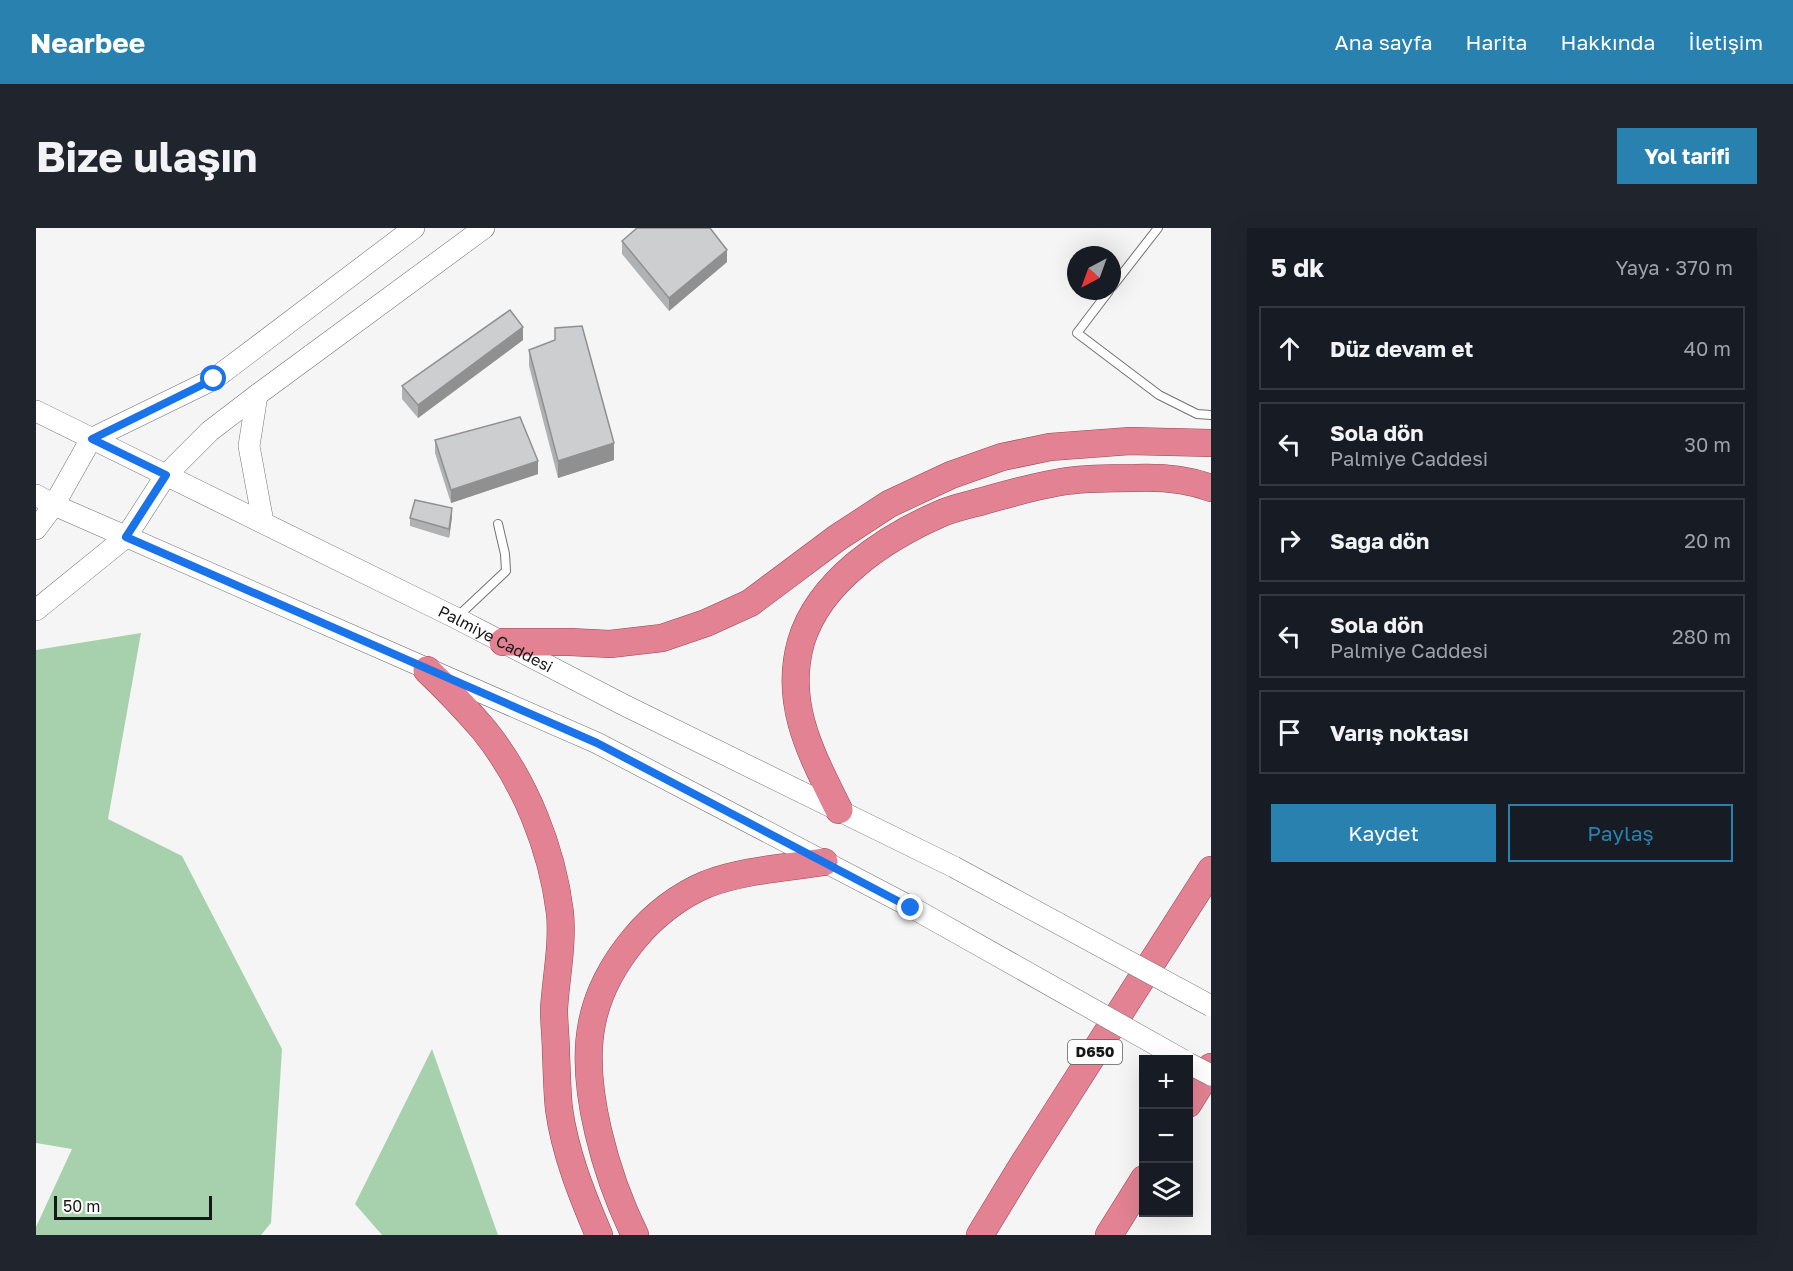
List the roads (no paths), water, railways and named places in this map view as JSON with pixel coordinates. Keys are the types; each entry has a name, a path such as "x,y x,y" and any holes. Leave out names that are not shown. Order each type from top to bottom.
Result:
{"highway":[{"path":"503,642 610,644 662,638 706,623 750,603 837,538 889,504 951,475 1002,457 1050,447 1120,442 1211,443"},
{"path":"839,810 812,755 801,725 796,695 801,642 812,617 827,594 845,573 889,542 942,513 1023,490 1068,481 1155,477 1188,481 1211,488"},
{"path":"428,670 459,701 484,731 509,767 544,842 554,879 560,915 554,1010 559,1109 569,1157 599,1235"},
{"path":"635,1235 621,1204 600,1139 590,1082 592,1023 610,974 623,951 655,916 690,893 733,876 824,862"},
{"name":"D650","path":"980,1235 1211,870"},
{"path":"1193,1096 1211,1067"},
{"path":"1109,1235 1139,1186"}],"street":[{"path":"36,529 45,500 92,439 214,379 414,228"},
{"path":"36,610 126,537 166,475 210,431 484,228"},
{"path":"257,395 249,446 263,522"},
{"name":"Palmiye Caddesi","path":"36,411 954,867 1211,1006"},
{"path":"45,500 597,743 911,908 1176,1055"},
{"path":"1193,1066 1211,1075"}],"lane":[{"path":"1121,275 1158,228"},
{"path":"1102,300 1077,333 1159,395 1197,414 1211,415"},
{"path":"456,618 506,571 505,554 498,524"}]}
